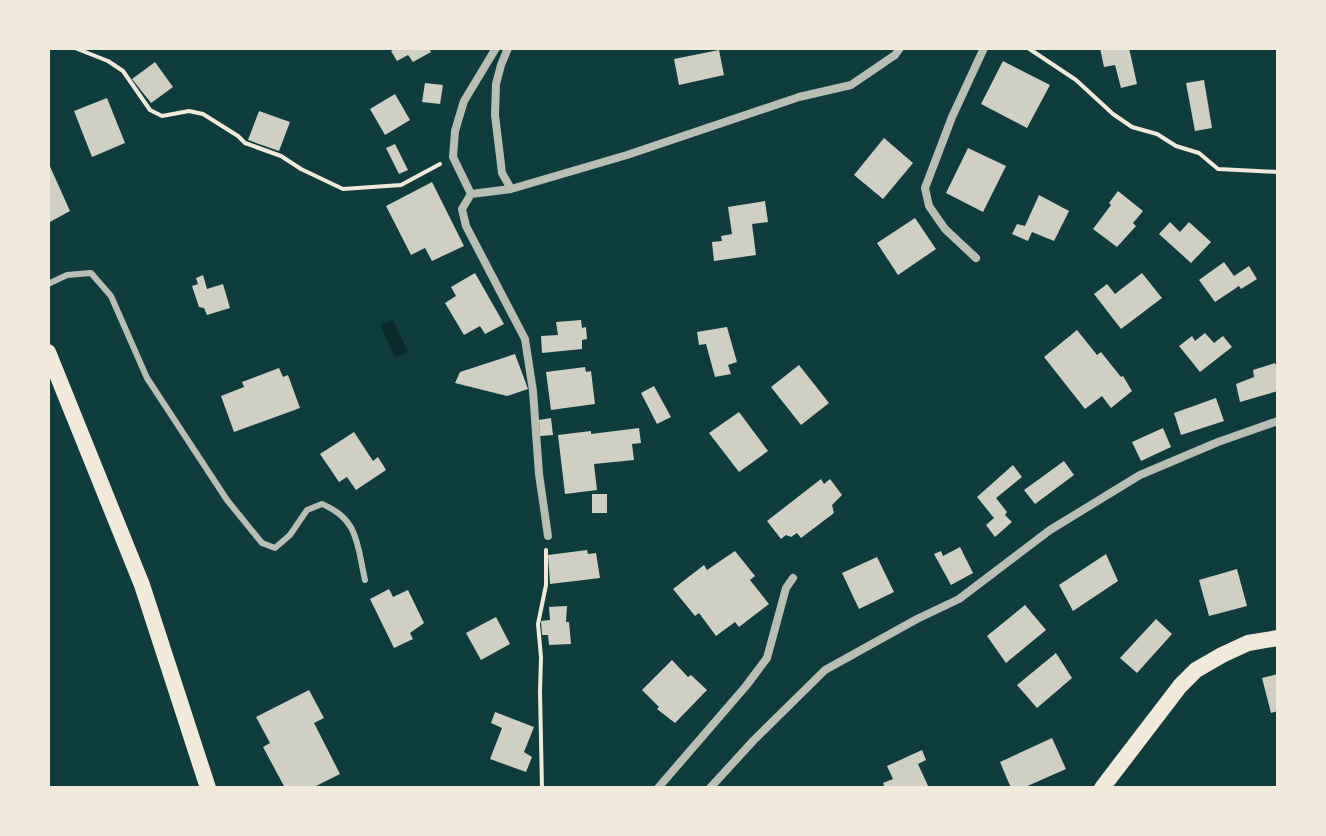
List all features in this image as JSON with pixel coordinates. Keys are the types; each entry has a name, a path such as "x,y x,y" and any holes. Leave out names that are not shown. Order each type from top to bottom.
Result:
{"main road":[{"path":"48,352 142,585 208,788"},
{"path":"1102,788 1180,686 1196,670 1248,643 1278,638"}],"street":[{"path":"471,194 453,157 455,131 464,101 496,48"},
{"path":"508,48 496,84 495,115 502,173 511,189"},
{"path":"471,194 511,189 627,155 799,97 851,85 895,55 900,48"},
{"path":"976,258 945,229 929,206 925,188 952,117 984,48"},
{"path":"471,194 462,209 466,226 525,339 548,536"},
{"path":"710,788 825,670 959,599 1050,530 1140,475 1278,421"},
{"path":"658,788 767,658 786,588 793,578"}],"lane":[{"path":"48,284 67,275 91,273 111,296 147,378 227,500 262,543 275,548 290,535 307,510 322,504 337,510 353,528 365,580"}],"path":[{"path":"75,48 108,61 123,71 150,110 162,116 189,111 203,114 245,143 281,156 343,189 401,185 453,157"},
{"path":"1028,48 1076,80 1132,127 1157,134 1176,146 1199,153 1218,169 1278,172"},
{"path":"542,788 538,624 546,585 548,536"}],"water":[{"path":"393,320 408,352 395,357 380,325"}],"building":[{"path":"397,48 429,48 431,52 413,62 408,55 397,61 391,51"},
{"path":"1100,48 1129,48 1137,84 1121,88 1115,65 1104,67"},
{"path":"719,50 724,75 679,85 674,59"},
{"path":"1003,61 1050,85 1027,128 981,104"},
{"path":"155,62 173,87 151,103 132,79"},
{"path":"1204,80 1212,128 1195,131 1186,83"},
{"path":"425,83 443,85 440,104 422,102"},
{"path":"395,94 410,120 385,135 370,109"},
{"path":"107,98 125,143 92,157 74,111"},
{"path":"259,111 290,122 279,151 248,140"},
{"path":"884,138 913,163 883,199 854,175"},
{"path":"395,144 408,170 399,174 386,148"},
{"path":"968,148 1006,166 983,212 946,193"},
{"path":"48,162 70,211 48,223"},
{"path":"432,182 464,246 432,261 425,248 411,255 386,206"},
{"path":"1118,191 1143,211 1133,223 1136,226 1117,247 1093,229"},
{"path":"1039,195 1069,211 1054,241 1032,232 1028,241 1012,234 1017,224 1025,226"},
{"path":"765,201 768,222 752,224 756,255 714,261 712,242 722,241 721,236 732,234 728,207"},
{"path":"915,218 936,249 898,275 877,243"},
{"path":"1170,222 1180,232 1189,222 1211,242 1191,263 1159,234"},
{"path":"1224,262 1234,276 1249,266 1257,279 1241,289 1239,286 1215,302 1199,280"},
{"path":"475,273 504,324 485,334 480,326 464,335 445,303 456,296 451,287"},
{"path":"1142,273 1162,298 1121,329 1094,294 1107,284 1115,294"},
{"path":"203,275 207,289 223,284 230,308 207,315 204,308 199,307 192,286 198,284 196,278"},
{"path":"581,320 582,328 586,327 587,339 582,340 582,349 542,353 541,336 558,335 556,322"},
{"path":"727,327 737,362 728,365 731,374 715,377 706,344 699,345 697,332"},
{"path":"1077,330 1097,355 1101,352 1123,376 1132,391 1111,408 1102,396 1085,409 1044,357"},
{"path":"1205,333 1214,343 1223,336 1232,347 1200,372 1179,346 1192,336 1195,341"},
{"path":"515,354 528,389 507,396 455,383 460,372"},
{"path":"1275,363 1278,391 1240,402 1236,384 1254,377 1253,370"},
{"path":"799,365 829,403 801,425 771,387"},
{"path":"585,367 586,372 591,371 595,404 551,410 546,372"},
{"path":"279,368 283,377 288,375 300,408 234,432 221,396 244,387 242,382"},
{"path":"654,386 671,417 657,424 641,393"},
{"path":"1216,398 1224,421 1181,435 1174,413"},
{"path":"739,412 768,451 739,472 709,433"},
{"path":"551,418 553,435 540,436 539,420"},
{"path":"639,428 641,443 632,444 634,460 594,464 597,490 565,494 558,435"},
{"path":"1163,428 1171,447 1141,461 1132,442"},
{"path":"354,432 373,461 378,457 386,470 356,490 347,477 339,482 320,454"},
{"path":"1064,461 1074,475 1035,504 1024,490"},
{"path":"1013,465 1022,477 996,498 1012,522 995,537 986,525 994,518 977,497"},
{"path":"821,479 824,484 830,479 842,495 832,505 834,513 801,538 797,533 781,539 767,521"},
{"path":"592,494 607,494 607,513 592,513"},
{"path":"960,547 973,573 951,585 934,554 941,551 943,556"},
{"path":"587,550 588,554 596,553 600,578 550,584 548,555"},
{"path":"735,551 755,576 750,580 769,604 739,627 735,622 716,636 699,613 695,616 673,589 704,565 707,570"},
{"path":"1106,554 1118,581 1073,611 1059,585"},
{"path":"877,557 894,592 859,609 842,573"},
{"path":"1237,569 1247,606 1209,616 1199,580"},
{"path":"389,589 393,597 408,590 424,623 410,633 413,639 394,648 370,599"},
{"path":"1025,605 1046,630 1006,663 987,636"},
{"path":"567,606 566,622 569,622 571,644 549,645 548,635 542,635 541,621 550,620 549,607"},
{"path":"496,617 510,644 481,660 466,633"},
{"path":"1156,619 1172,634 1137,673 1120,658"},
{"path":"1056,653 1072,678 1037,708 1017,685"},
{"path":"672,660 688,677 691,675 707,690 675,723 657,709 659,707 642,690"},
{"path":"1278,674 1278,711 1271,713 1262,678"},
{"path":"309,690 324,718 314,723 340,774 312,788 285,788 263,747 270,743 256,717"},
{"path":"495,712 534,727 524,752 532,757 526,772 490,759 502,728 491,723"},
{"path":"1052,738 1066,769 1023,788 1011,788 1000,762"},
{"path":"922,750 926,760 918,764 929,788 885,788 883,783 893,779 887,766"}]}
